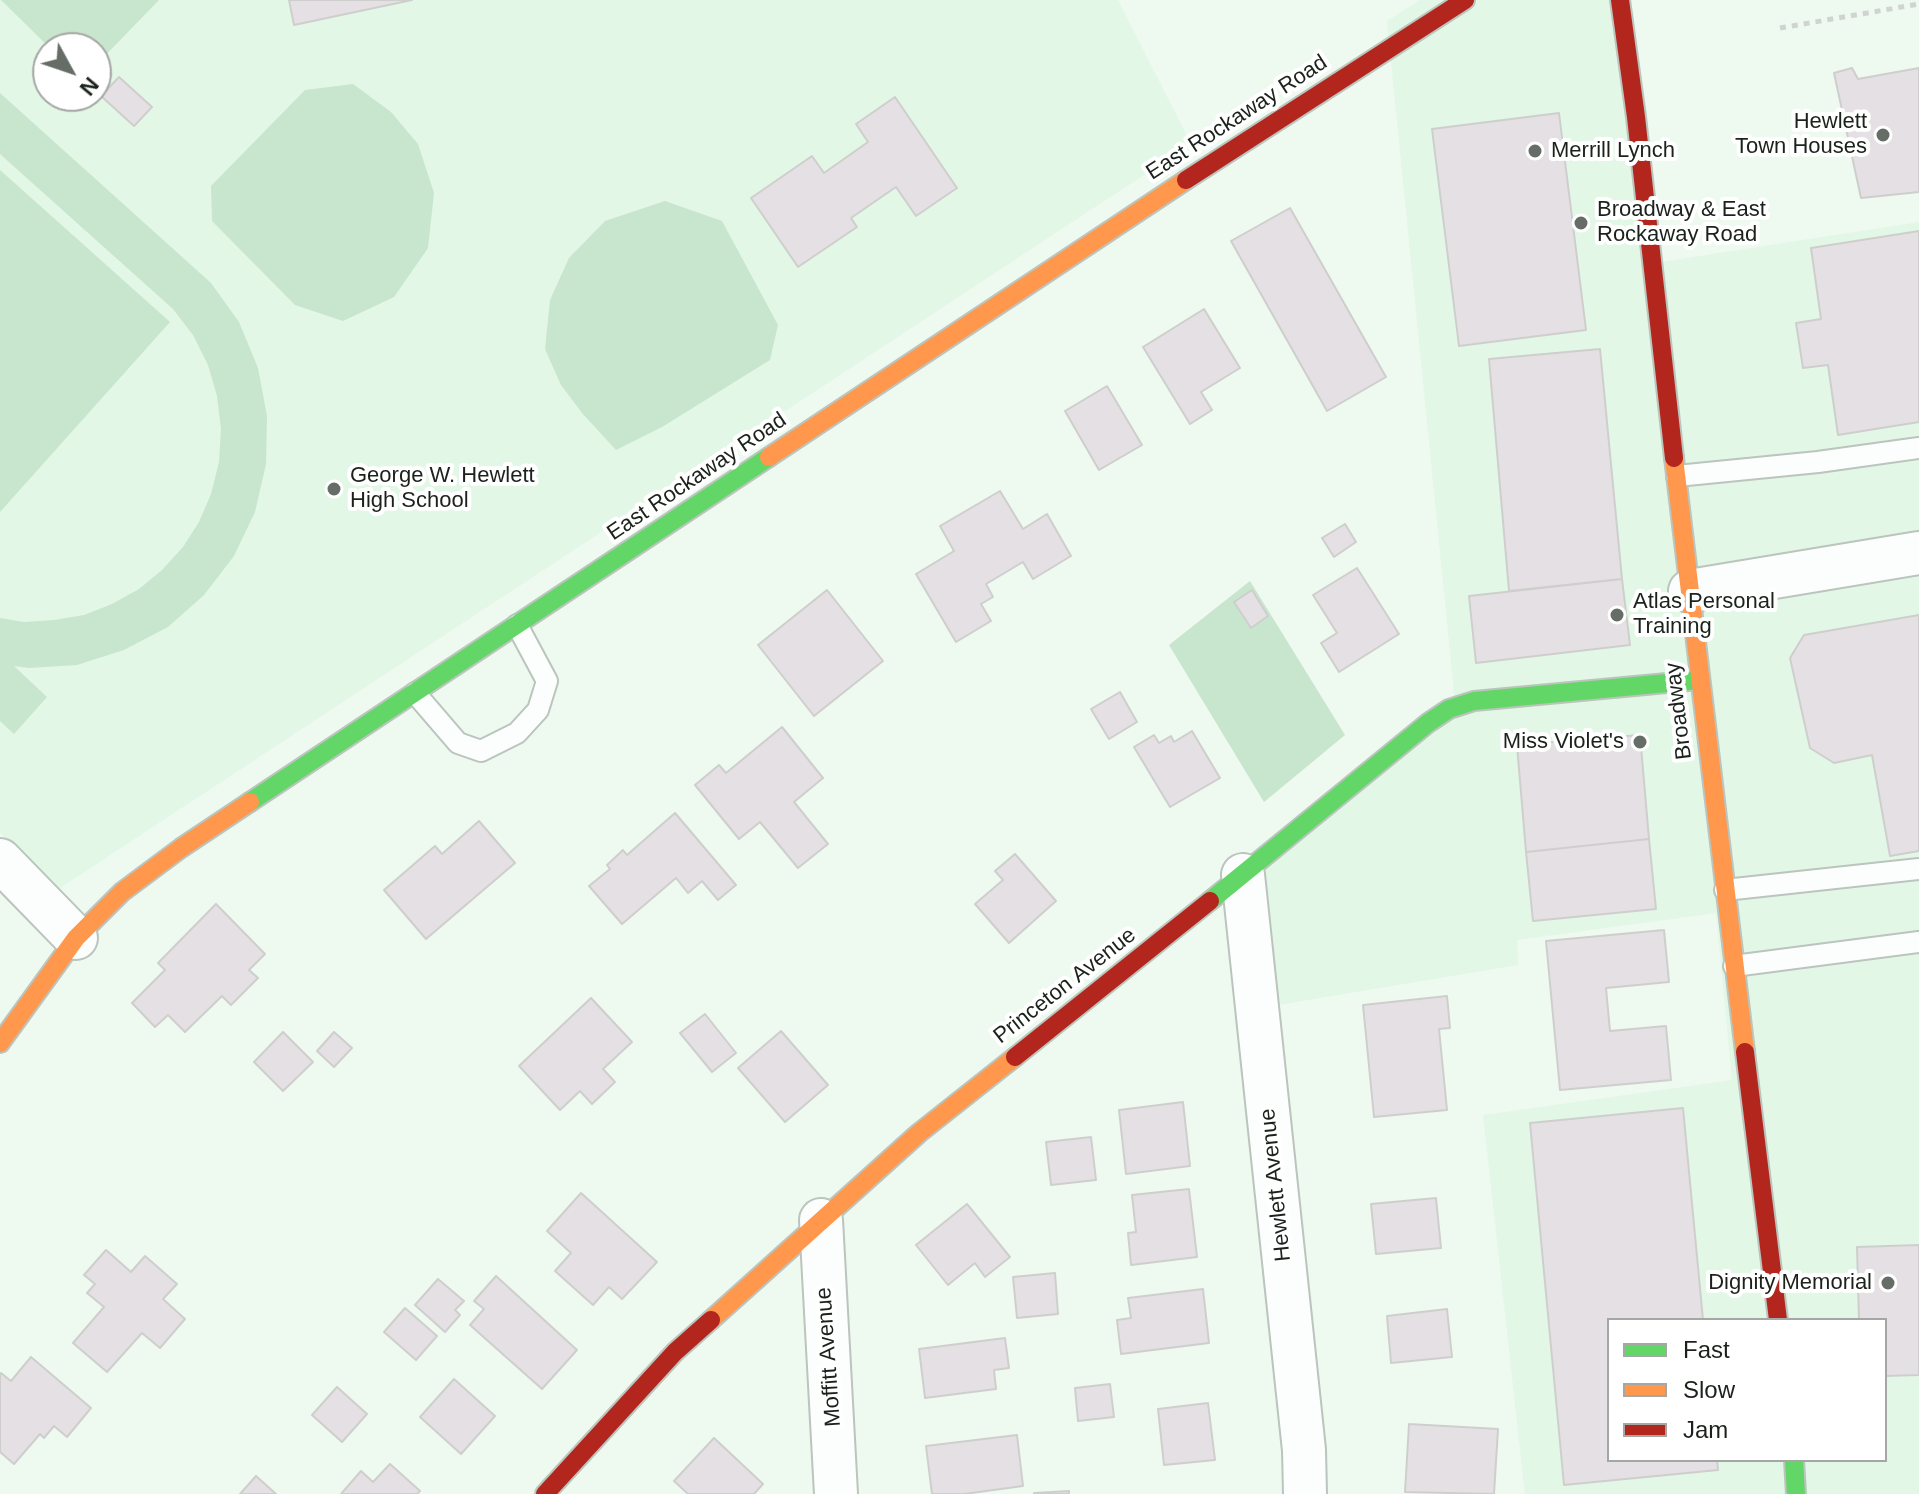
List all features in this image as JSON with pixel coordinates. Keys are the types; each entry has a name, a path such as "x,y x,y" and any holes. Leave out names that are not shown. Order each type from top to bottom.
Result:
{"main road":[{"name":"East Rockaway Road","path":"0,1043 76,938 122,892 181,848 1147,205 1465,0"},
{"name":"Broadway","path":"1620,0 1635,102 1699,680 1778,1318"},
{"name":"Princeton Avenue","path":"545,1494 675,1352 919,1133 1428,723 1449,709 1474,701 1699,680"},
{"path":"1794,1462 1796,1494"}],"street":[{"path":"1690,591 1919,553"},
{"path":"0,860 76,938"},
{"name":"Hewlett Avenue","path":"1243,875 1304,1450 1305,1494"},
{"name":"Moffitt Avenue","path":"821,1220 836,1494"}],"lane":[{"path":"1677,476 1919,448"},
{"path":"415,693 458,743 481,751 517,733 538,710 547,681 517,625"},
{"path":"1725,890 1919,869"},
{"path":"1734,966 1919,942"}],"path":[{"path":"1780,28 1919,4"}],"shaded area":[{"name":"George W. Hewlett High School","path":"0,0 1118,0 1191,144 54,892 0,833"},
{"path":"1,0 159,0 112,48 112,32 34,32"},
{"path":"1420,0 1627,0 1661,262 1919,222 1919,1494 1525,1494 1483,1115 1732,1080 1716,913 1517,940 1518,965 1248,1010 1232,894 1456,713 1387,21"},
{"path":"353,84 391,112 418,144 434,193 428,248 394,297 343,321 295,305 212,221 211,186 305,90"},
{"path":"0,93 211,283 239,322 258,368 267,416 266,464 255,512 234,556 204,595 168,627 124,650 77,665 14,666 47,697 14,734 0,721 0,618 24,622 84,615 139,589 162,570 183,547 199,522 211,494 219,462 221,429 217,396 208,365 193,335 173,309 0,154"},
{"path":"0,170 170,322 0,512"},
{"path":"665,201 722,221 778,325 770,360 662,427 616,450 561,385 545,349 550,300 569,258 605,221"},
{"path":"1250,581 1345,735 1264,802 1169,645"}],"building":[{"path":"289,0 412,0 294,25"},
{"name":"Hewlett Town Houses","path":"1852,68 1858,79 1919,68 1919,192 1861,198 1834,73"},
{"path":"119,77 152,107 134,126 112,106 112,84"},
{"path":"895,97 957,188 916,216 896,187 851,218 857,227 798,267 751,198 812,156 824,173 868,142 856,124"},
{"path":"1559,113 1586,330 1459,346 1432,129"},
{"path":"1290,208 1386,377 1327,411 1231,241"},
{"path":"1919,231 1919,422 1838,435 1828,365 1803,368 1796,323 1821,319 1811,248"},
{"path":"1204,309 1240,368 1201,392 1212,410 1190,424 1143,347"},
{"path":"1600,349 1622,579 1509,591 1489,359"},
{"path":"1107,386 1142,445 1099,470 1065,411"},
{"path":"1000,491 1023,529 1047,514 1071,556 1033,579 1023,562 986,584 993,597 981,604 991,621 956,642 916,574 954,551 940,526"},
{"path":"1345,524 1356,542 1334,557 1322,538"},
{"path":"1357,568 1399,634 1339,672 1321,643 1337,633 1313,595"},
{"path":"1622,579 1630,645 1476,663 1469,596"},
{"path":"827,590 883,661 814,716 758,645"},
{"path":"1252,590 1268,616 1251,628 1234,602"},
{"path":"1919,615 1919,851 1890,856 1872,755 1834,763 1810,748 1790,658 1804,635"},
{"path":"1120,692 1137,722 1109,739 1091,709"},
{"path":"782,727 823,778 794,802 828,844 798,868 760,822 739,839 695,785 719,765 726,773"},
{"path":"1192,731 1220,778 1170,807 1134,747 1154,735 1159,743 1171,736 1174,742"},
{"path":"1640,735 1649,839 1526,852 1517,745"},
{"path":"675,813 736,885 718,900 702,881 688,893 676,878 622,924 589,886 610,869 607,865 623,850 627,855"},
{"path":"479,821 515,863 426,939 384,890 435,846 442,854"},
{"path":"1649,839 1656,909 1533,921 1526,852"},
{"path":"1015,854 1056,901 1009,943 975,904 1003,880 995,871"},
{"path":"216,904 265,954 249,970 258,978 231,1005 222,996 185,1032 168,1015 155,1027 132,1003 165,970 158,963"},
{"path":"1664,930 1669,982 1606,988 1610,1031 1666,1026 1671,1080 1560,1090 1546,941"},
{"path":"1447,996 1450,1028 1439,1029 1447,1110 1374,1117 1363,1005"},
{"path":"591,998 632,1042 603,1069 615,1082 592,1104 580,1091 560,1110 519,1066"},
{"path":"705,1014 736,1053 712,1072 680,1033"},
{"path":"781,1031 828,1085 785,1122 738,1068"},
{"path":"283,1032 313,1062 283,1091 254,1062"},
{"path":"334,1032 352,1048 334,1067 317,1051"},
{"path":"1183,1102 1190,1166 1126,1174 1119,1110"},
{"path":"1683,1108 1703,1318 1607,1318 1607,1462 1717,1462 1718,1470 1564,1485 1530,1123"},
{"path":"1091,1137 1096,1180 1051,1185 1046,1142"},
{"path":"1189,1189 1197,1257 1131,1265 1128,1233 1136,1232 1132,1195"},
{"path":"581,1193 657,1262 622,1299 609,1287 593,1305 555,1271 571,1253 547,1231"},
{"path":"1436,1198 1441,1248 1376,1254 1371,1204"},
{"path":"967,1204 1010,1257 985,1277 975,1263 948,1285 916,1245"},
{"name":"Dignity Memorial","path":"1919,1245 1919,1375 1887,1376 1887,1318 1859,1318 1857,1247"},
{"path":"106,1250 131,1272 145,1256 177,1284 163,1299 185,1319 160,1348 142,1333 107,1372 73,1343 104,1307 87,1293 95,1284 84,1275"},
{"path":"1055,1273 1058,1314 1017,1318 1013,1277"},
{"path":"496,1276 577,1350 542,1389 470,1325 484,1309 474,1301"},
{"path":"438,1279 464,1301 455,1310 460,1315 445,1332 415,1305"},
{"path":"1203,1289 1209,1343 1121,1354 1117,1320 1131,1318 1128,1298"},
{"path":"405,1308 437,1336 416,1360 384,1332"},
{"path":"1447,1309 1452,1357 1391,1363 1387,1316"},
{"path":"1005,1338 1009,1368 994,1370 996,1389 925,1398 919,1349"},
{"path":"31,1357 91,1408 67,1437 54,1426 44,1438 40,1434 14,1464 0,1452 0,1375 11,1381"},
{"path":"454,1379 495,1416 461,1454 420,1417"},
{"path":"1110,1384 1114,1417 1078,1421 1075,1388"},
{"path":"337,1387 367,1414 342,1442 312,1415"},
{"path":"1208,1403 1215,1460 1164,1465 1158,1409"},
{"path":"1409,1424 1498,1429 1494,1494 1405,1492"},
{"path":"1017,1435 1023,1486 964,1494 932,1494 926,1446"},
{"path":"714,1438 763,1484 754,1494 688,1494 674,1481"},
{"path":"390,1464 420,1491 417,1494 341,1494 361,1471 373,1482"},
{"path":"256,1476 276,1494 240,1494"},
{"path":"1069,1491 1069,1494 1034,1494 1034,1493"}],"traffic: fast":[{"path":"250,802 769,457"},
{"path":"1210,901 1449,709 1474,701 1699,680"},
{"path":"1794,1462 1796,1494"}],"traffic: slow":[{"path":"769,457 1186,180"},
{"path":"1674,458 1745,1052"},
{"path":"0,1043 76,938 122,892 250,802"},
{"path":"711,1320 919,1133 1015,1057"}],"traffic: jam":[{"path":"1186,180 1465,0"},
{"path":"1620,0 1674,458"},
{"path":"1015,1057 1210,901"},
{"path":"1745,1052 1778,1318"},
{"path":"545,1494 675,1352 711,1320"}],"place":[{"name":"Hewlett Town Houses","path":"1883,135"},
{"name":"Merrill Lynch","path":"1535,151"},
{"name":"Broadway & East Rockaway Road","path":"1581,223"},
{"name":"George W. Hewlett High School","path":"334,489"},
{"name":"Atlas Personal Training","path":"1617,615"},
{"name":"Miss Violet's","path":"1640,742"},
{"name":"Dignity Memorial","path":"1888,1283"}]}
